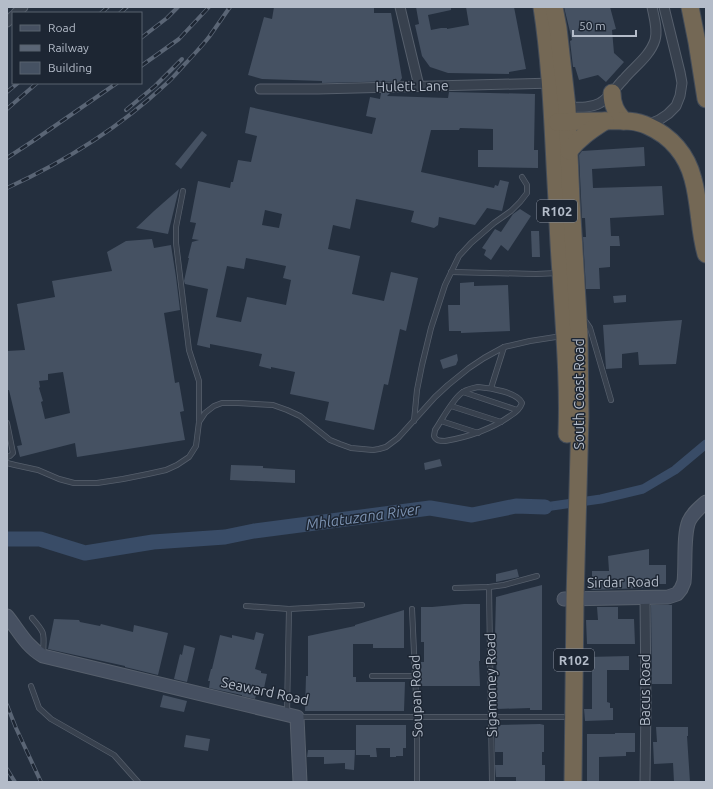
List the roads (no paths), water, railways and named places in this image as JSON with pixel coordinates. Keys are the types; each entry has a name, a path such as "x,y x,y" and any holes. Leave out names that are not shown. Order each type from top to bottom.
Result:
{"highway":[{"name":"South Coast Road","path":"542,7 552,29"},
{"name":"South Coast Road","path":"554,7 552,29 558,83 568,272 575,330 571,539 562,782"},
{"path":"690,7 706,99"},
{"path":"612,93 614,107 624,121"},
{"name":"South Coast Road","path":"560,114 569,151 564,201"},
{"path":"560,114 605,121 635,122 647,125 667,137 679,148 693,178 702,239 706,254"},
{"path":"569,151 583,136 605,121"},
{"name":"South Coast Road","path":"569,599 572,782"}],"street":[{"path":"400,7 419,86"},
{"path":"560,114 600,103 612,93 648,52 655,40 656,30 652,7"},
{"path":"647,125 668,114 676,106 680,96 682,83 664,7"},
{"path":"655,40 665,36 672,37"},
{"name":"Hulett Lane","path":"260,89 558,83"},
{"name":"Sirdar Road","path":"569,599 668,597 677,594 684,582 686,533 689,522 695,512 706,502"},
{"name":"Bacus Road","path":"645,598 645,782"},
{"name":"Seaward Road","path":"7,616 28,644 43,656 292,716"},
{"path":"292,716 300,782"}],"lane":[{"path":"414,421 417,390 422,365 445,285 459,256 471,243 511,210 527,194 528,185 522,177"},
{"path":"7,463 43,471 59,479 74,483 123,479 166,470 189,457 196,446 199,422 199,381 190,350 176,243 176,227 183,191"},
{"path":"451,272 536,274 568,272"},
{"path":"199,422 205,413 214,406 222,403 238,402 273,405 300,416 330,440 351,448 373,450 379,449 392,443 448,384 484,358 504,348 575,330 586,322 590,328 611,400"},
{"path":"490,388 504,348"},
{"path":"490,388 518,397 522,403 522,406 493,427 453,440 439,441 434,438 435,430 457,397 463,392 470,389 490,388"},
{"path":"463,392 517,410"},
{"path":"451,406 501,422"},
{"path":"441,421 478,433"},
{"path":"7,423 13,453 7,457"},
{"path":"455,588 504,585 537,576"},
{"name":"Sigamoney Road","path":"490,587 492,782"},
{"path":"246,606 289,609 362,605"},
{"path":"289,609 292,716"},
{"name":"Soupan Road","path":"412,609 417,717 417,782"},
{"path":"32,618 43,632 43,656"},
{"path":"372,676 415,676"},
{"path":"31,686 39,708 52,719 114,755 138,782"},
{"name":"Seaward Road","path":"292,716 492,718 564,717"}],"waterway":[{"name":"Mhlatuzana River","path":"545,507 601,499 643,489 675,470 706,444"},
{"name":"Mhlatuzana River","path":"7,539 40,539 85,553 153,542 225,537 254,531 430,508 472,515 516,506 545,507"}],"railway":[{"path":"102,12 108,7"},
{"path":"121,12 127,7"},
{"path":"142,37 167,18 178,7"},
{"path":"142,65 179,39 209,7"},
{"path":"7,188 70,155 130,115 172,79 201,47 230,7"},
{"path":"126,110 155,86 182,59"},
{"path":"7,92 17,84"},
{"path":"7,109 36,84"},
{"path":"7,158 116,84"},
{"path":"7,705 41,782"},
{"path":"7,769 15,782"}]}
